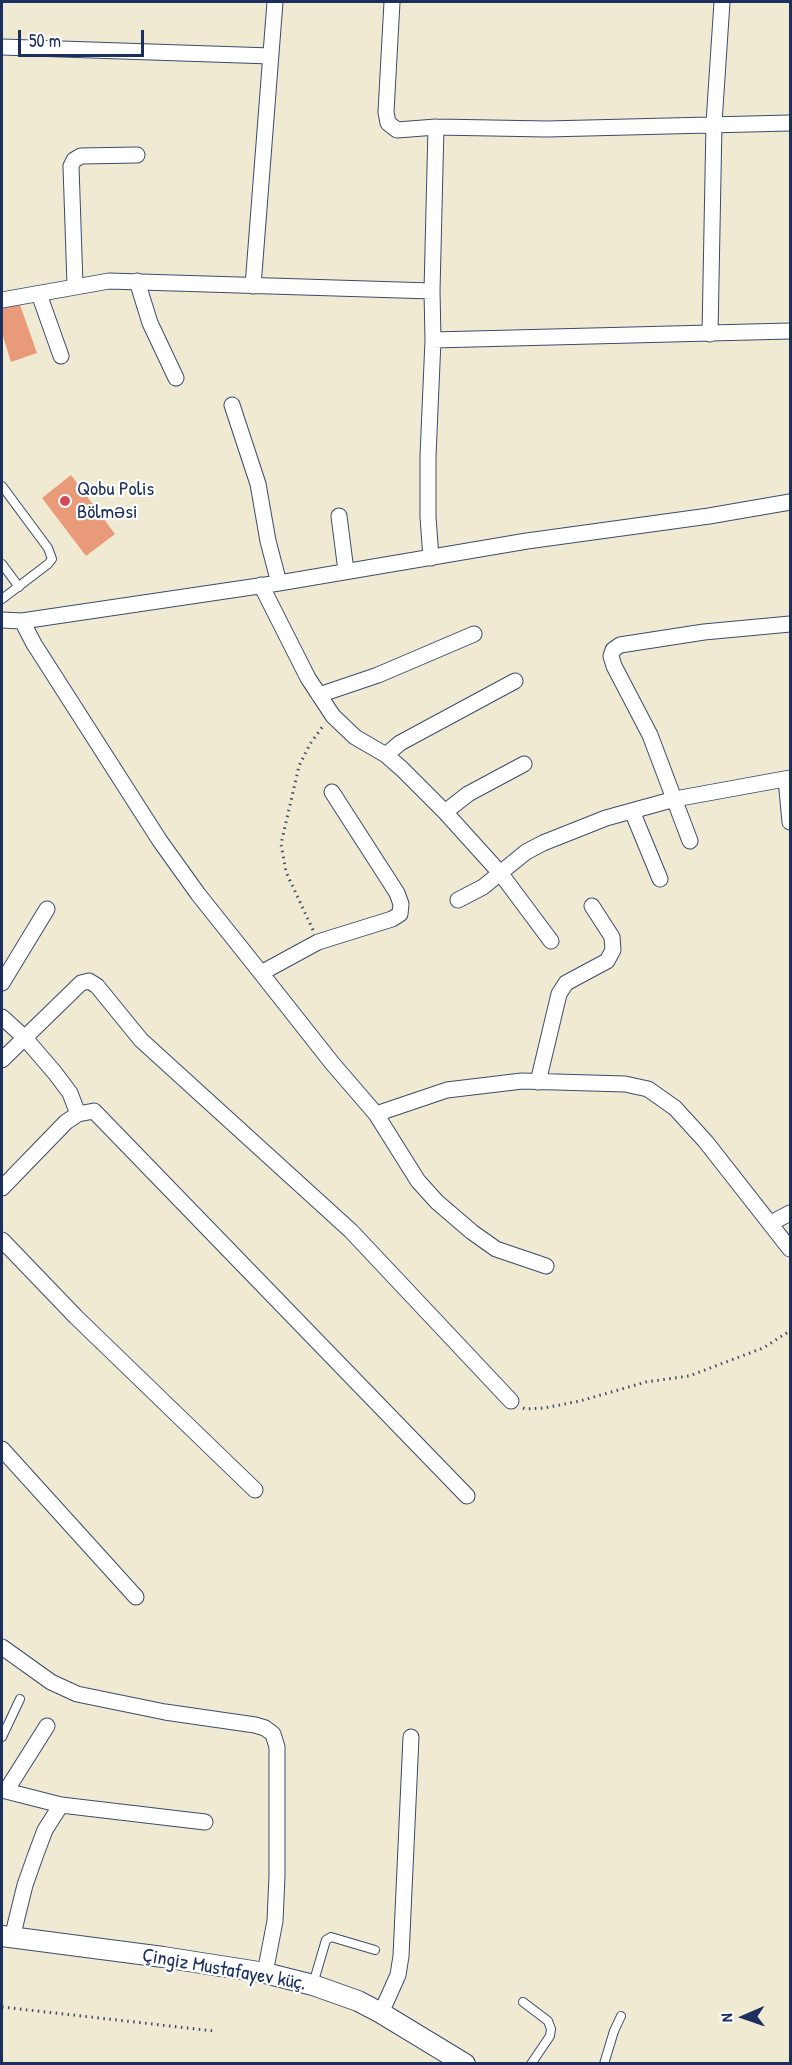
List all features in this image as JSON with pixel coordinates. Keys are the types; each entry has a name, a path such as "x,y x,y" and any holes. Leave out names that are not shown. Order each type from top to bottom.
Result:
{"street":[{"path":"253,286 275,2"},
{"path":"392,2 386,112 388,123 397,130 436,127 547,129 714,123 790,123"},
{"path":"710,334 714,123 722,2"},
{"path":"2,47 271,57"},
{"path":"432,558 428,518 428,456 433,340 436,127"},
{"path":"75,285 71,166 74,160 81,156 137,155"},
{"path":"2,300 75,285 109,281 432,291"},
{"path":"137,281 150,323 176,378"},
{"path":"39,294 61,356"},
{"path":"433,340 790,331"},
{"path":"232,405 258,484 268,541 279,583"},
{"path":"2,621 22,621 279,583 537,539 709,516 790,502"},
{"path":"339,516 346,571"},
{"path":"261,585 319,695 333,716 355,737 386,755 445,812 501,874 551,941"},
{"path":"22,621 34,644 160,841 261,974 376,1114 418,1180 437,1202 496,1249 546,1266"},
{"path":"690,841 650,735 614,666 611,656 613,650 620,645 694,634 790,624"},
{"path":"319,695 378,675 474,634"},
{"path":"386,755 400,743 515,681"},
{"path":"445,812 468,795 524,764"},
{"path":"458,900 483,887 514,861 543,843 606,818 675,799 788,778 790,822"},
{"path":"261,974 318,942 392,919 400,914 401,904 397,892 332,792"},
{"path":"632,811 660,879"},
{"path":"538,1082 559,994 566,983 607,961 613,950 612,937 592,906"},
{"path":"2,983 47,909"},
{"path":"2,1060 81,983 89,981 97,986 141,1040 351,1231 511,1401"},
{"path":"2,1017 24,1037 70,1093 78,1114"},
{"path":"376,1114 447,1090 522,1081 625,1084 648,1089 675,1108 706,1142 790,1249"},
{"path":"2,1188 66,1122 78,1114 94,1111 467,1496"},
{"path":"771,1223 790,1213"},
{"path":"2,1240 75,1317 255,1490"},
{"path":"2,1449 136,1597"},
{"path":"2,1647 51,1682 77,1694 165,1712 255,1725 266,1728 273,1734 277,1747 277,1876 275,1921 265,1973"},
{"path":"47,1726 4,1790 61,1805 205,1822"},
{"path":"381,2013 398,1975 401,1956 411,1737"},
{"path":"7,1937 45,1830 61,1805"},
{"name":"Çingiz Mustafayev küç.","path":"7,1937 163,1957 265,1973 313,1985 358,2001 465,2064"}],"lane":[{"path":"2,486 51,554 52,559 2,599"},
{"path":"2,564 19,586"},
{"path":"2,1737 20,1699"},
{"path":"313,1985 326,1940 331,1936 375,1950"},
{"path":"523,2002 548,2021 551,2029 550,2036 531,2064"},
{"path":"604,2064 621,2016"}],"path":[{"path":"318,942 286,872 282,844 299,766 310,744 333,716"},
{"path":"511,1401 526,1409 544,1408 580,1401 646,1382 689,1376 763,1348 790,1332"},
{"path":"2,2007 214,2031"}],"building":[{"path":"19,302 37,353 11,362 2,333 2,308"},
{"path":"71,475 115,534 86,556 42,498"}],"place":[{"name":"Qobu Polis Bölməsi","path":"65,501"}]}
